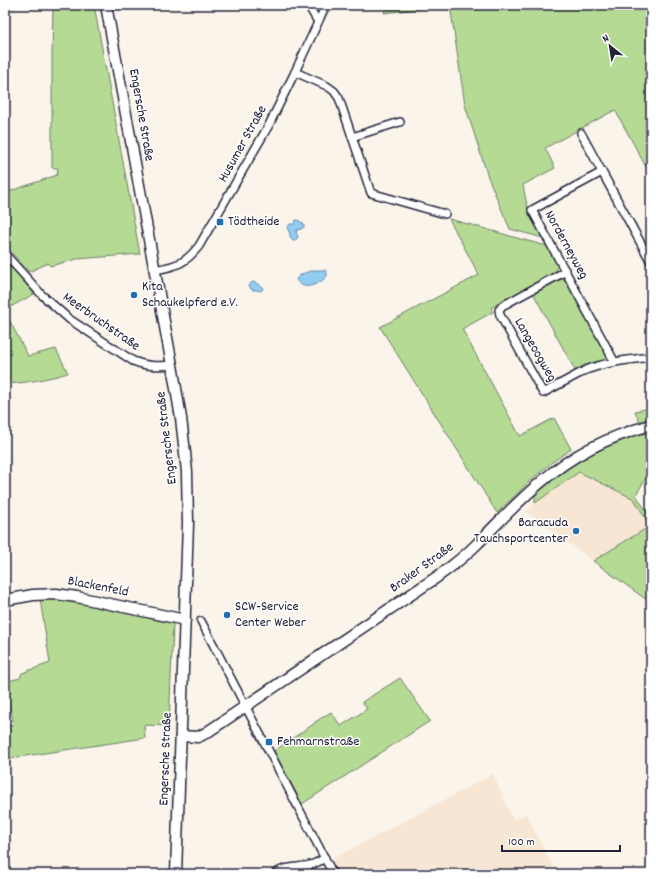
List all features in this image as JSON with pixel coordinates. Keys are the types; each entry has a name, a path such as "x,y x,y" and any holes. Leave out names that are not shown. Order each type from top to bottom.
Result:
{"main road":[{"name":"Engersche Straße","path":"106,5 172,365 181,418 187,472 188,523 176,874"},
{"name":"Braker Straße","path":"181,736 202,736 425,586 476,545 541,482 569,460 610,438 651,425"},
{"name":"Blackenfeld","path":"5,600 33,595 56,594 77,597 185,620"}],"street":[{"path":"308,5 318,22"},
{"name":"Husumer Straße","path":"155,270 179,264 193,254 199,246 269,125 326,5"},
{"path":"295,72 326,86 334,91 339,98 371,193 445,214"},
{"path":"352,137 400,122"},
{"path":"581,133 651,262"},
{"name":"Norderneyweg","path":"602,172 532,210 613,359 613,362"},
{"name":"Meerbruchstraße","path":"5,254 42,295 69,318 133,361 154,366 172,365"},
{"name":"Langeoogweg","path":"566,271 502,306 499,310 500,315 543,393 592,367 613,362 651,357"},
{"path":"201,621 333,874"},
{"path":"275,874 280,870 318,863 325,858"}],"shaded area":[{"path":"579,472 634,499 650,526 593,561 526,512 535,503"},
{"path":"493,774 513,820 526,814 553,867 538,874 338,874 331,860"}],"green space":[{"path":"53,5 94,5 140,254 77,259 50,266 48,263 29,272 5,245 5,193 57,175 58,168 52,168"},
{"path":"387,5 450,5 384,13"},
{"path":"450,5 651,5 651,176 615,110 545,148 555,168 523,185 528,211 543,238 510,229 488,177 465,105"},
{"path":"449,219 547,246 558,265 555,272 491,308 493,312 462,329 520,436 554,418 571,449 531,480 497,513 380,327 479,275"},
{"path":"5,259 34,294 5,310"},
{"path":"561,279 568,283 608,355 603,362 576,372 533,293"},
{"path":"5,312 28,356 56,349 68,373 21,383 5,384"},
{"path":"651,408 651,418 639,421 635,411"},
{"path":"651,430 651,469 636,495 651,519 651,603 593,561 650,526 634,499 579,472 535,503 535,493 564,470 595,450 618,440"},
{"path":"55,598 172,621 169,726 144,725 145,738 5,759 5,727 14,725 5,682 20,678 22,673 50,663 40,599"},
{"path":"400,678 430,721 302,804 274,751 331,712 341,726 367,709 362,702"}],"water":[{"path":"296,220 304,224 304,227 297,230 296,232 298,237 295,241 293,241 287,228 290,224 294,224"},
{"path":"316,270 325,270 327,276 316,284 311,286 302,286 296,279 303,274"},
{"path":"253,282 263,288 262,290 252,290 249,286"}],"place":[{"name":"Tödtheide","path":"220,222"},
{"name":"Kita Schaukelpferd e.V.","path":"134,295"},
{"name":"Baracuda Tauchsportcenter","path":"576,531"},
{"name":"SCW-Service Center Weber","path":"227,615"},
{"name":"Fehmarnstraße","path":"269,742"}]}
